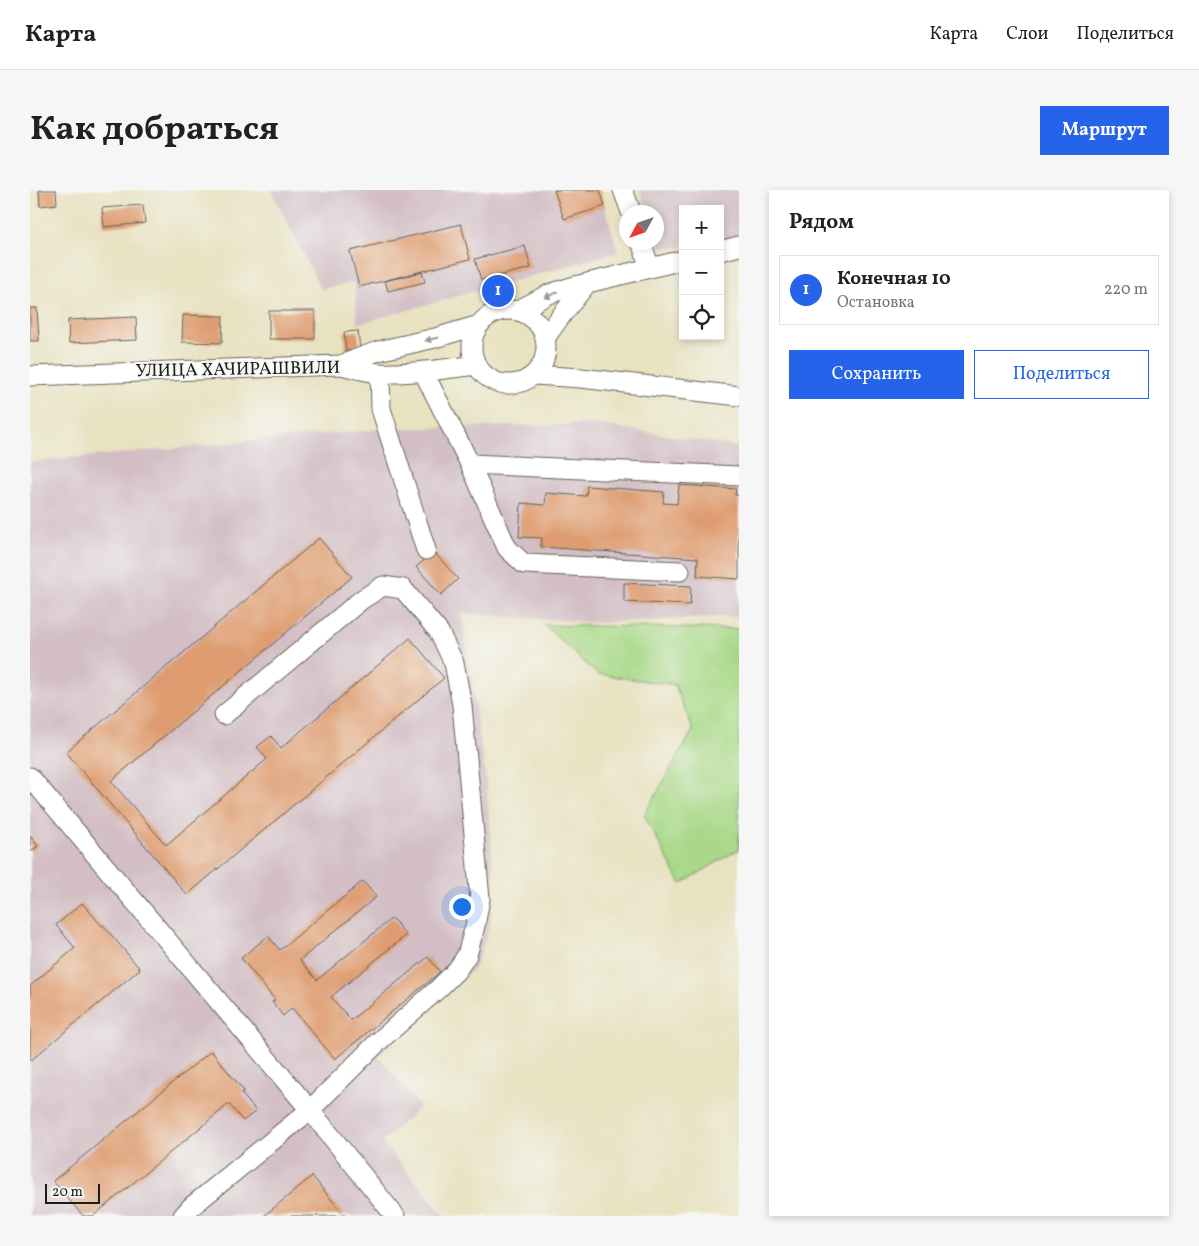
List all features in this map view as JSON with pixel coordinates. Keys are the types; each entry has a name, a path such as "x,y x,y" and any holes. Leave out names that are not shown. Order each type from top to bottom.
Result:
{"street":[{"path":"623,190 628,205"},
{"path":"724,250 739,246"},
{"path":"644,250 650,268"},
{"path":"517,311 550,294 571,287 679,261"},
{"path":"581,378 546,346 539,327 531,318 517,311 508,309 497,311 486,317 479,325 472,350 476,366 495,381 507,384 518,383 534,375 544,362 546,346 551,329 586,283"},
{"path":"341,365 378,351 435,338 479,325"},
{"name":"УЛИЦА ХАЧИРАШВИЛИ","path":"30,376 341,365 366,372 380,373 476,366"},
{"path":"423,371 470,464 507,548 524,564 680,571"},
{"path":"380,373 382,410 426,550"},
{"path":"534,375 581,378 739,396"},
{"path":"470,464 739,476"},
{"path":"183,1216 191,1207 310,1110 377,1043 439,988 456,970 467,955 480,899 462,705 454,663 439,632 403,589 383,586 361,600 224,715"},
{"path":"30,777 310,1110 395,1216"}],"shaded area":[{"path":"271,190 600,190 618,252 357,324 355,282 321,289"},
{"path":"640,190 739,190 739,238 724,242 724,205 679,205 679,247 664,248 664,205 645,205"},
{"path":"596,424 739,447 739,616 597,623 461,613 487,788 494,883 490,926 474,969 378,1055 420,1107 382,1142 444,1216 30,1216 30,462 381,429"}],"green space":[{"path":"544,625 739,629 739,849 681,884 644,815 693,730 675,685 597,674"}],"building":[{"path":"39,190 56,190 57,204 40,206"},
{"path":"554,190 600,190 605,206 564,219"},
{"path":"143,205 145,223 104,227 102,208"},
{"path":"461,224 470,259 359,287 350,251"},
{"path":"525,246 531,268 481,280 475,259"},
{"path":"422,272 425,282 388,291 385,281"},
{"path":"30,308 37,308 39,341 30,341"},
{"path":"269,311 315,311 315,339 269,339"},
{"path":"183,315 223,316 222,343 182,342"},
{"path":"136,317 137,340 69,343 68,320"},
{"path":"358,331 360,350 346,351 344,332"},
{"path":"679,485 736,489 735,495 739,495 739,579 697,576 698,558 541,547 542,538 519,537 521,503 545,505 546,493 586,496 587,486 664,492 663,503 677,504"},
{"path":"319,538 352,577 111,781 166,845 267,759 257,747 271,736 281,748 410,638 444,678 187,895 66,752"},
{"path":"434,552 458,579 441,595 416,567"},
{"path":"624,583 691,586 690,605 624,602"},
{"path":"30,836 38,846 30,852"},
{"path":"363,881 376,897 300,960 317,980 392,918 406,935 331,997 351,1020 428,957 440,972 335,1059 292,1008 283,1016 272,1002 275,1000 241,958 268,936 280,950"},
{"path":"82,903 140,969 30,1061 30,986 75,948 56,925"},
{"path":"211,1051 244,1091 241,1093 256,1111 243,1121 229,1104 93,1216 83,1216 53,1181"},
{"path":"312,1176 345,1216 264,1216"}],"place":[{"name":"Конечная 10","path":"498,291"}]}
